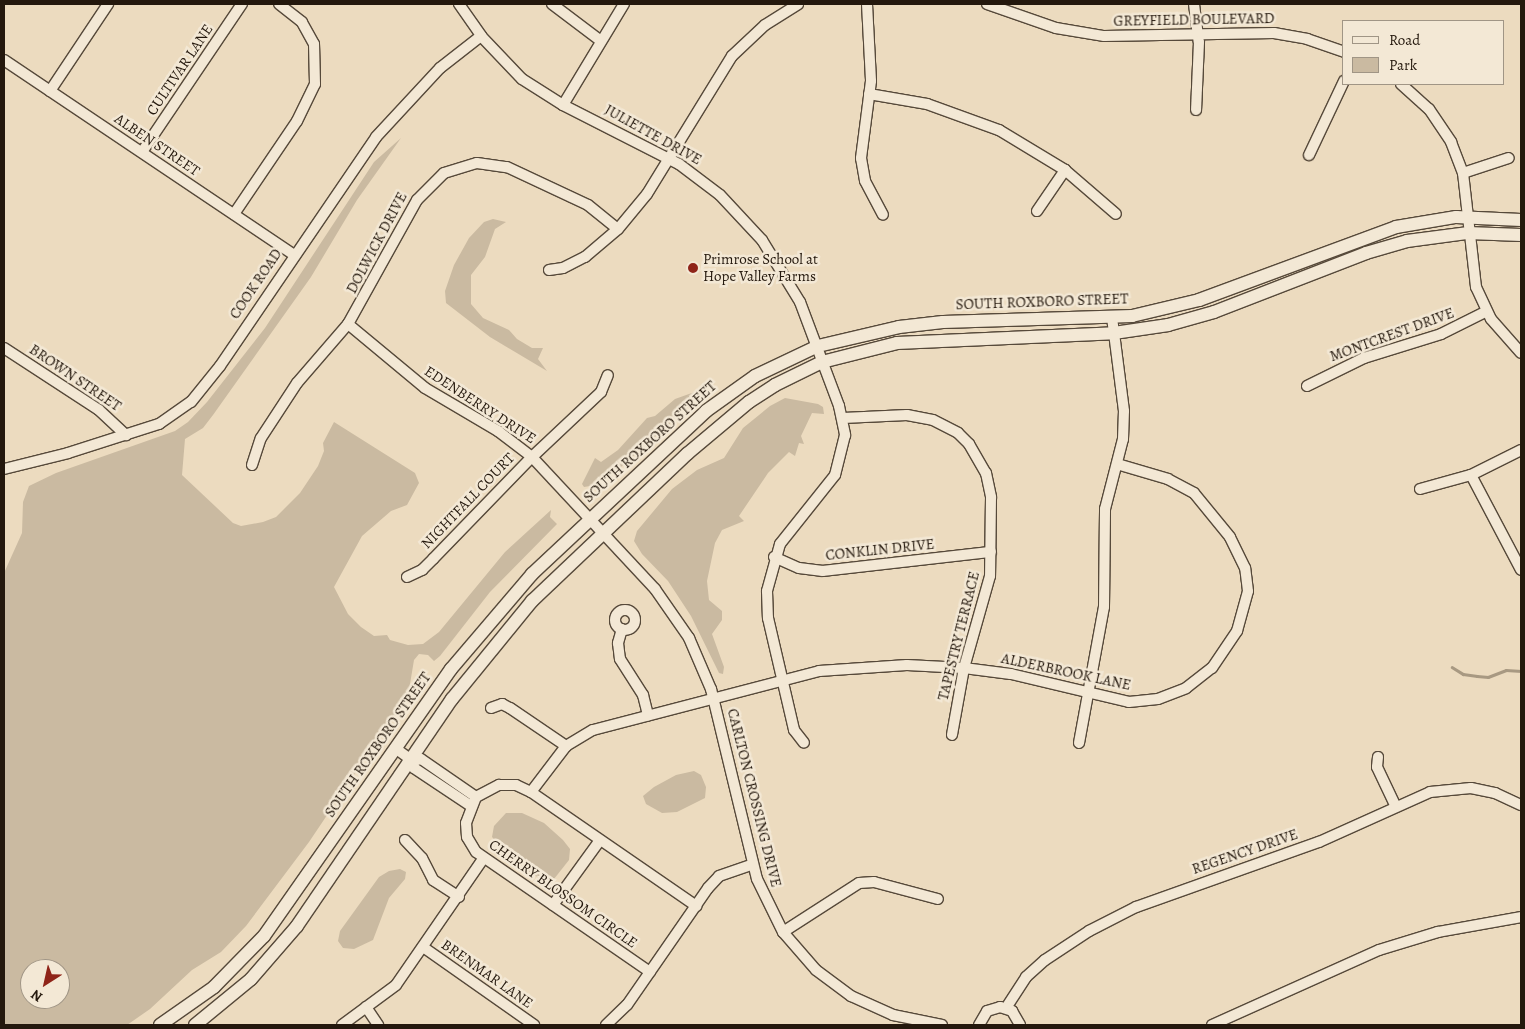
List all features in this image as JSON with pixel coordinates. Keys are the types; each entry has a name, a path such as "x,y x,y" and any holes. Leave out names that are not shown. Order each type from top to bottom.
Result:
{"street":[{"path":"50,91 108,4"},
{"name":"CULTIVAR LANE","path":"142,152 242,4"},
{"path":"234,214 301,114 315,84 314,44 302,22 280,4"},
{"name":"JULIETTE DRIVE","path":"459,4 480,36 522,79 563,105 669,158 720,194 757,233 793,288 818,346 843,418 844,448 835,475 787,532 774,557 767,608 796,735 804,743"},
{"path":"552,4 601,41"},
{"path":"563,105 624,4"},
{"path":"549,270 563,268 585,257 618,229 647,194 732,56 765,25 798,4"},
{"path":"867,4 872,57 861,158 865,181 883,215"},
{"name":"GREYFIELD BOULEVARD","path":"987,4 1056,28 1104,36 1274,33 1308,39 1342,51"},
{"path":"1194,4 1199,35 1196,110"},
{"name":"COOK ROAD","path":"4,470 126,435 167,420 191,402 220,366 376,137 434,74 480,36"},
{"name":"ALBEN STREET","path":"4,60 294,255"},
{"path":"1309,155 1342,85"},
{"path":"1402,85 1423,103 1441,126 1463,173 1468,233 1476,287 1487,311 1508,342 1521,353"},
{"path":"869,94 927,104 975,120 1021,142 1065,170 1116,214"},
{"path":"1463,173 1509,158"},
{"name":"DOLWICK DRIVE","path":"252,466 261,438 297,383 348,324 417,200 432,181 451,169 477,163 508,167 588,205 618,229"},
{"path":"1037,211 1065,170"},
{"name":"SOUTH ROXBORO STREET","path":"160,1025 214,987 264,936 395,748 488,623 589,518 730,393 776,364 818,346 920,323 1112,317 1174,308 1396,227 1467,218 1521,220"},
{"path":"195,1025 251,979 297,926 412,759 502,635 602,532 750,402 822,362 862,350 922,340 1114,333 1168,325 1206,315 1407,241 1468,233 1521,235"},
{"name":"MONTCREST DRIVE","path":"1307,386 1364,358 1441,334 1487,311"},
{"path":"1079,743 1105,591 1105,510 1117,464 1124,424 1112,317"},
{"name":"EDENBERRY DRIVE","path":"348,324 425,388 498,430 532,456 589,518"},
{"name":"BROWN STREET","path":"4,348 99,410 126,435"},
{"name":"NIGHTFALL COURT","path":"407,577 422,570 532,456 601,392 608,375"},
{"name":"TAPESTRY TERRACE","path":"843,418 920,416 958,433 980,459 989,483 990,576 964,668 952,735"},
{"path":"1420,488 1471,474 1521,450"},
{"name":"ALDERBROOK LANE","path":"566,746 593,730 782,679 844,668 907,666 964,668 1011,674 1113,700 1145,701 1186,688 1220,658 1237,631 1248,591 1240,552 1201,499 1181,485 1117,464"},
{"path":"1471,474 1521,570"},
{"name":"CARLTON CROSSING DRIVE","path":"589,518 672,611 700,658 713,697 753,864 766,901 783,932 816,970 851,996 893,1016 942,1025"},
{"name":"CONKLIN DRIVE","path":"774,557 799,568 823,571 991,552"},
{"path":"622,630 618,643 620,659 643,695 648,716"},
{"path":"491,708 502,704 510,708 566,746 531,792"},
{"path":"395,748 412,759 421,759 473,802 499,785 516,786 531,792 696,906"},
{"path":"1378,757 1377,767 1396,807"},
{"name":"REGENCY DRIVE","path":"1006,1008 1035,968 1112,918 1160,897 1319,842 1430,792 1462,788 1495,793 1521,805"},
{"name":"CHERRY BLOSSOM CIRCLE","path":"473,802 466,832 472,846 483,859 650,972"},
{"path":"405,840 422,858 433,880 459,897"},
{"path":"553,905 600,840"},
{"path":"342,1025 396,985 459,897 483,859"},
{"path":"606,1025 621,1013 696,906 720,876 753,864"},
{"path":"783,932 859,883 874,882 938,899"},
{"path":"1212,1025 1379,950 1438,932 1521,917"},
{"name":"BRENMAR LANE","path":"423,947 534,1025"},
{"path":"366,1007 378,1025"},
{"path":"979,1025 987,1011 1006,1008 1017,1016 1020,1025"}],"green space":[{"path":"401,138 357,200 311,277 213,415 203,428 185,439 182,475 233,523 241,526 263,522 276,517 300,493 318,466 324,451 323,443 334,422 415,473 419,483 407,505 391,511 362,536 334,587 348,614 361,627 374,636 387,635 390,640 408,645 423,644 439,632 505,552 551,510 550,517 557,524 490,592 440,656 434,661 428,655 419,654 414,660 407,702 385,729 309,842 246,926 221,952 192,970 150,1009 127,1025 4,1025 4,573 22,533 23,502 29,486 56,473 175,431 188,422 207,402 265,328 374,162"},
{"path":"493,219 506,222 495,229 485,257 471,275 471,304 483,318 509,330 517,339 532,348 543,348 538,359 547,371 490,337 446,303 445,291 454,265 469,238 484,222"},
{"path":"703,389 699,398 602,484 584,487 582,484 595,458 601,462 618,450 647,418 655,416 675,399"},
{"path":"785,398 818,404 823,407 824,414 812,413 801,436 804,444 799,443 795,456 789,452 768,473 739,516 744,521 722,530 715,543 707,581 709,600 722,611 722,620 712,634 724,667 723,674 719,673 691,616 668,581 642,554 634,541 637,531 672,489 697,470 724,458 743,428 770,406"},
{"path":"694,771 701,775 706,787 705,798 677,812 662,813 646,804 643,796 654,787 676,775"},
{"path":"506,813 522,813 544,823 570,849 569,860 554,879 547,881 522,870 492,837 494,826"},
{"path":"400,869 406,872 405,879 389,898 373,940 354,949 343,948 338,941 340,931 379,877 389,871"}],"waterway":[{"path":"1452,667 1463,674 1488,677 1506,670 1521,671"}],"place":[{"name":"Primrose School at Hope Valley Farms","path":"693,268"}]}
